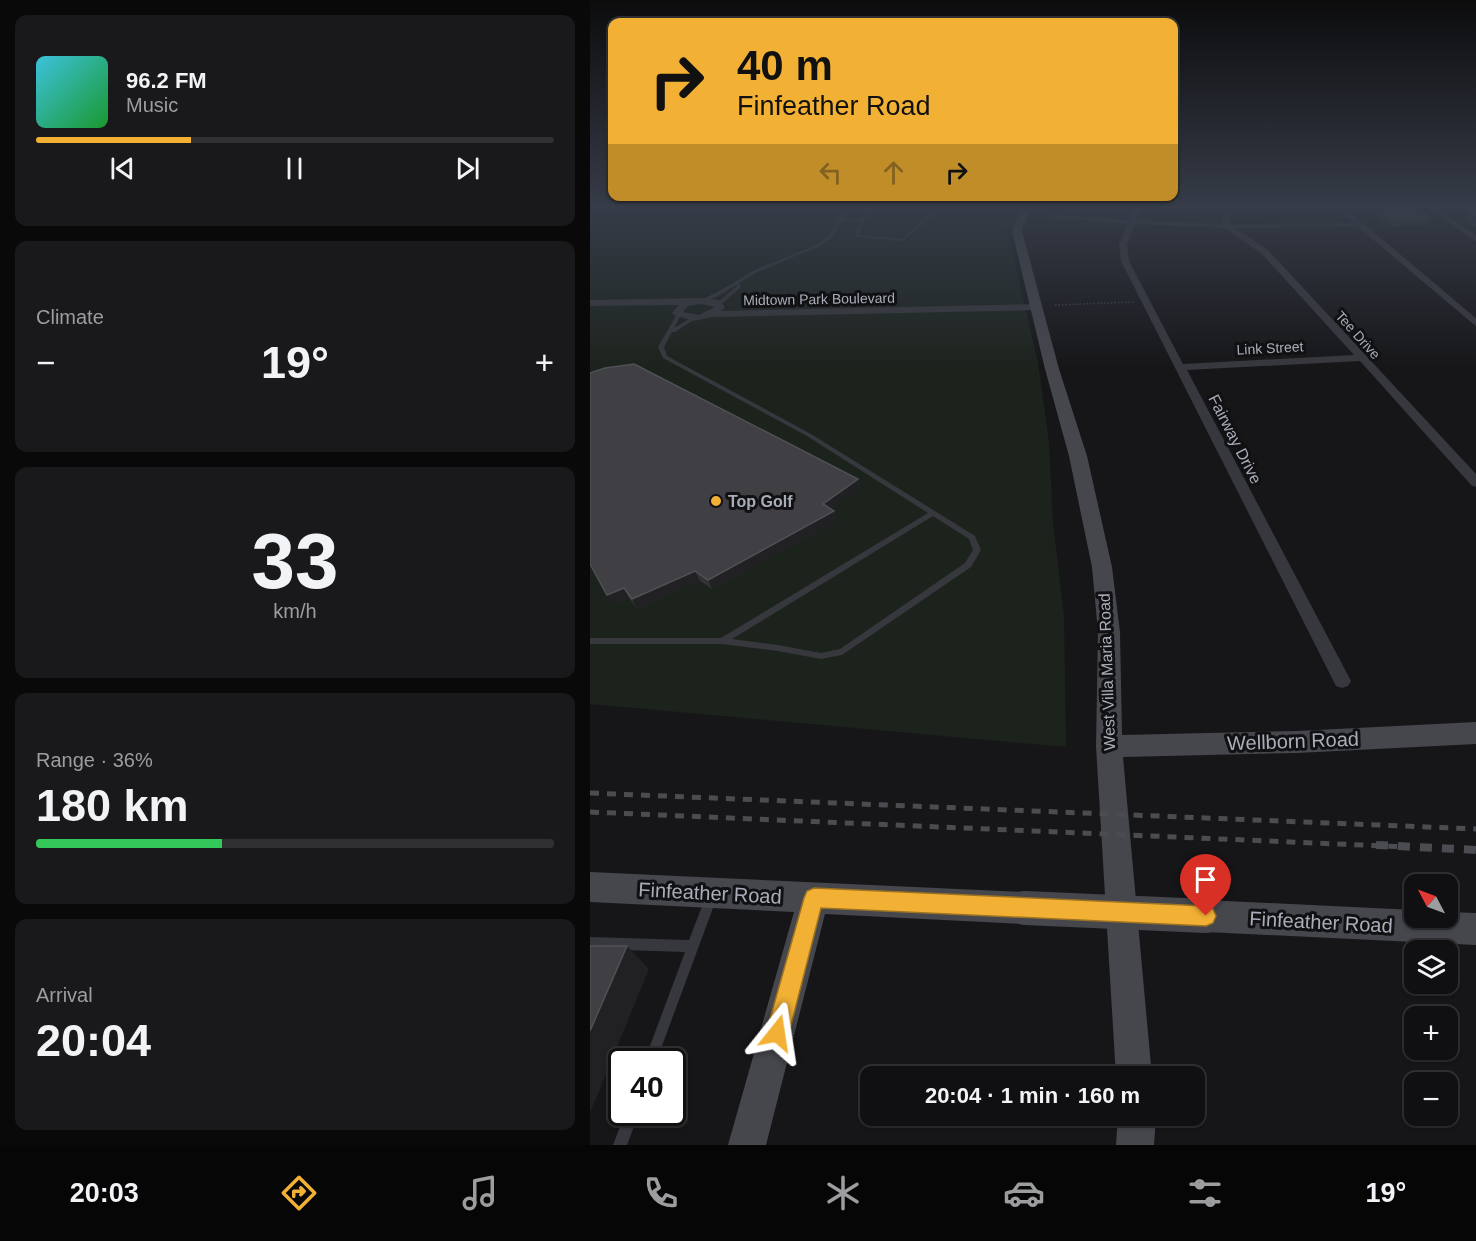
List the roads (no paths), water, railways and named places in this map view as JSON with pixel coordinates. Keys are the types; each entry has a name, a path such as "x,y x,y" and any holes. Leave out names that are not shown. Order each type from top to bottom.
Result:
{"main road":[{"name":"West Villa Maria Road","path":"1025,261 1078,456 1103,567 1109,632 1109,746 1133,1066"},
{"name":"Wellborn Road","path":"1109,746 1297,742 1476,733"},
{"name":"Finfeather Road","path":"590,887 1476,929"},
{"path":"747,1145 814,898"},
{"path":"1136,1145 1137,1126"}],"street":[{"name":"Fairway Drive","path":"1126,261 1342,681"},
{"name":"Tee Drive","path":"1274,261 1476,483"},
{"path":"1401,261 1476,324"},
{"name":"Midtown Park Boulevard","path":"696,302 761,309 1036,303"},
{"path":"590,303 696,302"},
{"path":"590,309 678,314 680,307 696,302"},
{"name":"Midtown Park Boulevard","path":"678,314 696,317 710,314 1036,303"},
{"path":"710,314 718,310 719,304"},
{"path":"1457,308 1476,307"},
{"name":"Link Street","path":"1179,367 1361,358"}],"lane":[{"path":"696,302 779,261"},
{"path":"719,304 739,286 737,283"},
{"path":"590,641 722,641 821,656 842,652 968,565 977,550 972,538 809,435 665,357 661,347 678,314"},
{"path":"671,331 696,317"},
{"path":"722,641 933,513"},
{"path":"655,1048 712,893"},
{"path":"590,943 693,946"},
{"path":"620,1145 627,1126"}],"railway":[{"path":"590,793 1477,829"},
{"path":"590,812 1408,847"},
{"path":"1376,845 1477,850"}],"place":[{"name":"Top Golf","path":"716,501"}]}
